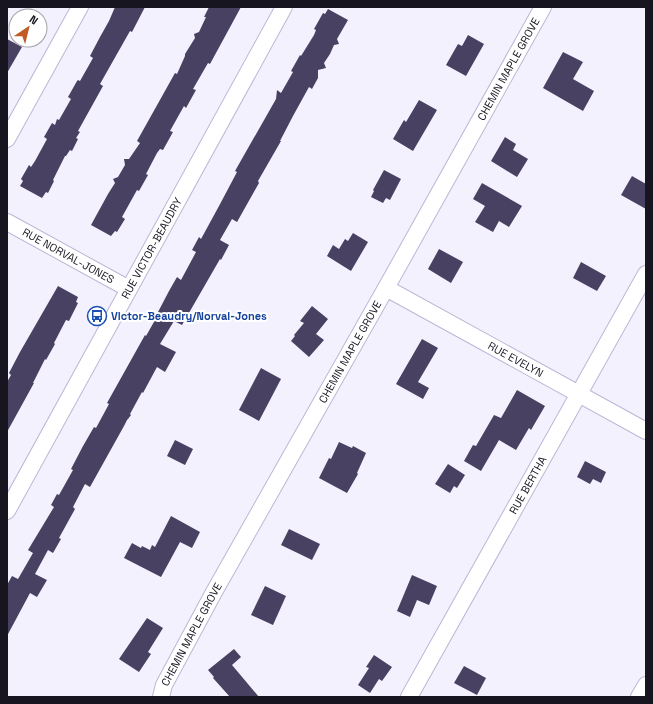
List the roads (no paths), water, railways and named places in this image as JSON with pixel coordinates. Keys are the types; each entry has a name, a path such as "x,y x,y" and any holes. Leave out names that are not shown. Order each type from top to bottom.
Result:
{"street":[{"path":"7,139 80,7"},
{"name":"RUE VICTOR-BEAUDRY","path":"7,511 284,7"},
{"name":"CHEMIN MAPLE GROVE","path":"161,697 164,686 214,592 543,7"},
{"name":"RUE NORVAL-JONES","path":"7,222 129,289"},
{"name":"RUE BERTHA","path":"409,697 646,274"},
{"name":"RUE EVELYN","path":"386,288 646,431"},
{"path":"639,697 646,685"}],"place":[{"name":"Victor-Beaudry/Norval-Jones","path":"97,316"}]}
